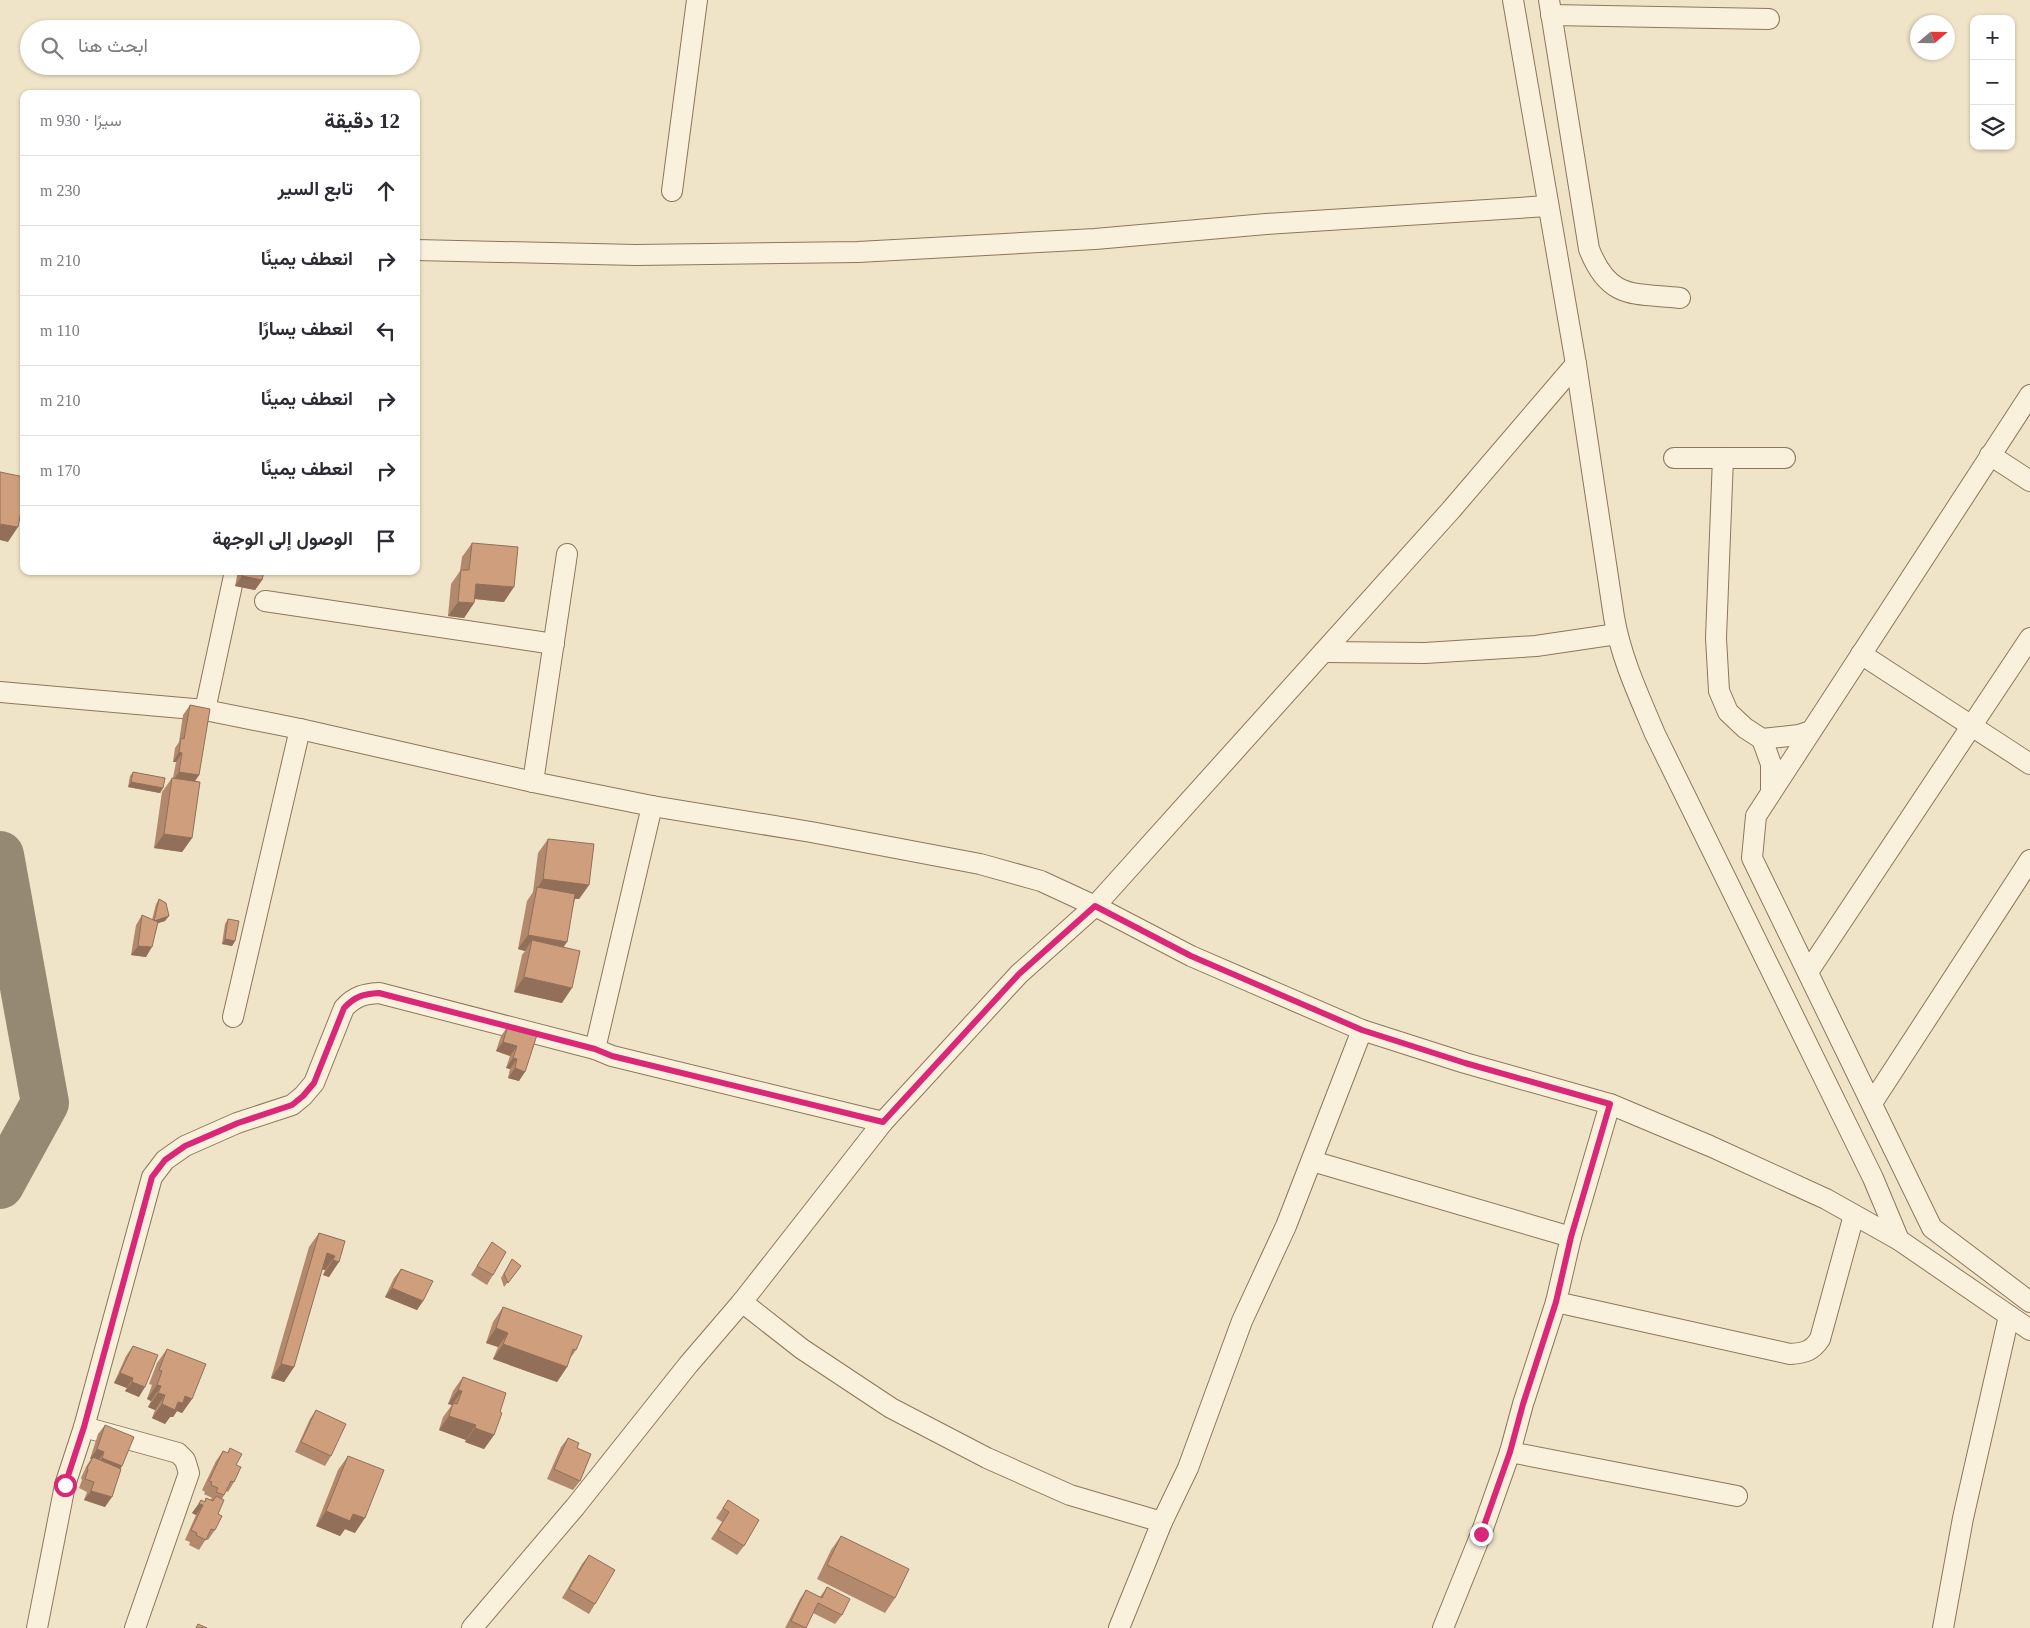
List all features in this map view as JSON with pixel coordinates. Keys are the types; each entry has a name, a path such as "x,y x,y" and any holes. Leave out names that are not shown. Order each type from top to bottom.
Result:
{"street":[{"path":"672,191 698,0"},
{"path":"1512,0 1576,364 1617,634 1623,654 1655,734 1873,1178 1899,1240"},
{"path":"1680,298 1624,292 1606,280 1596,267 1589,249 1550,8 1769,19"},
{"path":"420,250 636,256 858,252 1095,239 1266,224 1548,206"},
{"path":"472,1628 575,1507 688,1365 742,1302 883,1122 1019,974 1095,906 1451,510 1576,364"},
{"path":"2030,395 1756,816 1752,858 1932,1228 2030,1302"},
{"path":"1990,455 2030,482"},
{"path":"1674,458 1785,458"},
{"path":"1723,458 1716,638 1719,690 1728,712 1745,728 1762,739 1799,735 1811,731"},
{"path":"533,782 567,554"},
{"path":"205,710 234,575"},
{"path":"265,601 554,644"},
{"path":"1324,652 1435,652 1536,646 1617,634"},
{"path":"1808,972 2030,638"},
{"path":"1861,654 2030,764"},
{"path":"0,692 205,710 300,729 533,782 652,806 811,832 980,864 1041,882 1095,906 1191,956 1362,1030 1465,1063 1610,1104 1710,1146 1854,1214 1899,1240 2030,1330"},
{"path":"233,1017 300,729"},
{"path":"1762,739 1770,764 1771,792"},
{"path":"595,1049 652,806"},
{"path":"1872,1103 2030,860"},
{"path":"37,1628 65,1485 84,1427 152,1177 165,1160 185,1146 238,1123 292,1105 303,1096 314,1083 344,1008 353,999 364,994 379,993 595,1049 612,1056 883,1122"},
{"path":"1119,1628 1162,1522 1188,1468 1242,1321 1286,1226 1362,1030"},
{"path":"1443,1628 1481,1534 1510,1452 1523,1404 1556,1302 1571,1237 1610,1104"},
{"path":"1312,1161 1571,1237"},
{"path":"1556,1302 1790,1354 1803,1354 1813,1349 1820,1339 1854,1214"},
{"path":"742,1302 802,1349 900,1412 986,1458 1070,1495 1162,1522"},
{"path":"1943,1628 1963,1518 2009,1316"},
{"path":"84,1427 178,1453 188,1466 189,1473 135,1628"},
{"path":"1510,1452 1737,1496"}],"building":[{"path":"0,472 20,476 20,517 18,527 0,524"},
{"path":"472,543 518,547 514,587 476,584 474,603 458,602 461,570 469,570"},
{"path":"242,575 263,575 262,580"},
{"path":"190,705 210,709 199,775 179,772 182,753 179,752 181,738 184,739"},
{"path":"133,772 165,778 163,788 131,782"},
{"path":"172,778 200,782 192,838 164,834"},
{"path":"548,839 594,844 589,885 543,879"},
{"path":"537,887 575,894 567,942 528,935"},
{"path":"159,899 166,903 169,916 154,921"},
{"path":"142,915 158,922 152,947 138,946"},
{"path":"228,919 239,921 235,941 225,939"},
{"path":"532,940 580,951 572,988 524,977"},
{"path":"508,1026 537,1035 525,1072 515,1068 517,1059 513,1058 517,1046 503,1042"},
{"path":"319,1233 345,1241 339,1262 333,1260 335,1256 327,1253 294,1367 281,1364"},
{"path":"492,1242 506,1252 493,1275 477,1266"},
{"path":"512,1259 521,1266 508,1283 504,1274"},
{"path":"401,1269 433,1281 423,1301 392,1288"},
{"path":"503,1307 582,1336 576,1350 573,1349 567,1367 503,1344 508,1333 496,1328"},
{"path":"133,1346 158,1355 145,1387 132,1382 133,1378 120,1373"},
{"path":"167,1349 206,1364 192,1399 185,1396 183,1403 178,1402 175,1410 162,1404 165,1395 158,1393 161,1386 157,1385 162,1371 159,1370"},
{"path":"463,1377 506,1393 500,1412 502,1413 494,1435 475,1428 476,1425 449,1416 453,1403 457,1404 462,1391 458,1390"},
{"path":"316,1410 346,1424 331,1456 301,1442"},
{"path":"105,1425 134,1437 122,1466 102,1458 104,1452 97,1449"},
{"path":"568,1438 579,1443 577,1448 591,1454 580,1481 554,1469"},
{"path":"230,1448 242,1454 236,1465 241,1467 234,1482 231,1481 224,1495 216,1492 218,1488 211,1485 212,1482 209,1481 223,1451 228,1453"},
{"path":"348,1456 384,1470 365,1518 353,1514 350,1521 326,1511"},
{"path":"93,1457 121,1469 112,1497 91,1491 94,1482 85,1479 87,1468"},
{"path":"216,1496 224,1500 218,1514 222,1516 215,1530 211,1529 206,1540 191,1530 203,1505 199,1504 201,1500 205,1502 206,1498 213,1501"},
{"path":"728,1500 759,1520 744,1546 718,1530 729,1512 723,1508"},
{"path":"841,1536 909,1569 895,1598 827,1565"},
{"path":"589,1555 615,1570 595,1604 569,1589"},
{"path":"827,1587 850,1599 842,1615 818,1603 806,1628 791,1621 806,1590 822,1598"},
{"path":"198,1624 207,1628 196,1628"}],"taxiway":[{"path":"0,855 45,1103 0,1185"}],"route":[{"path":"65,1485 84,1427 152,1177 165,1160 185,1146 238,1123 292,1105 303,1096 314,1083 344,1008 353,999 364,994 379,993 595,1049 612,1056 883,1122 1019,974 1095,906 1191,956 1362,1030 1465,1063 1610,1104 1571,1237 1556,1302 1523,1404 1510,1452 1481,1534"}]}
